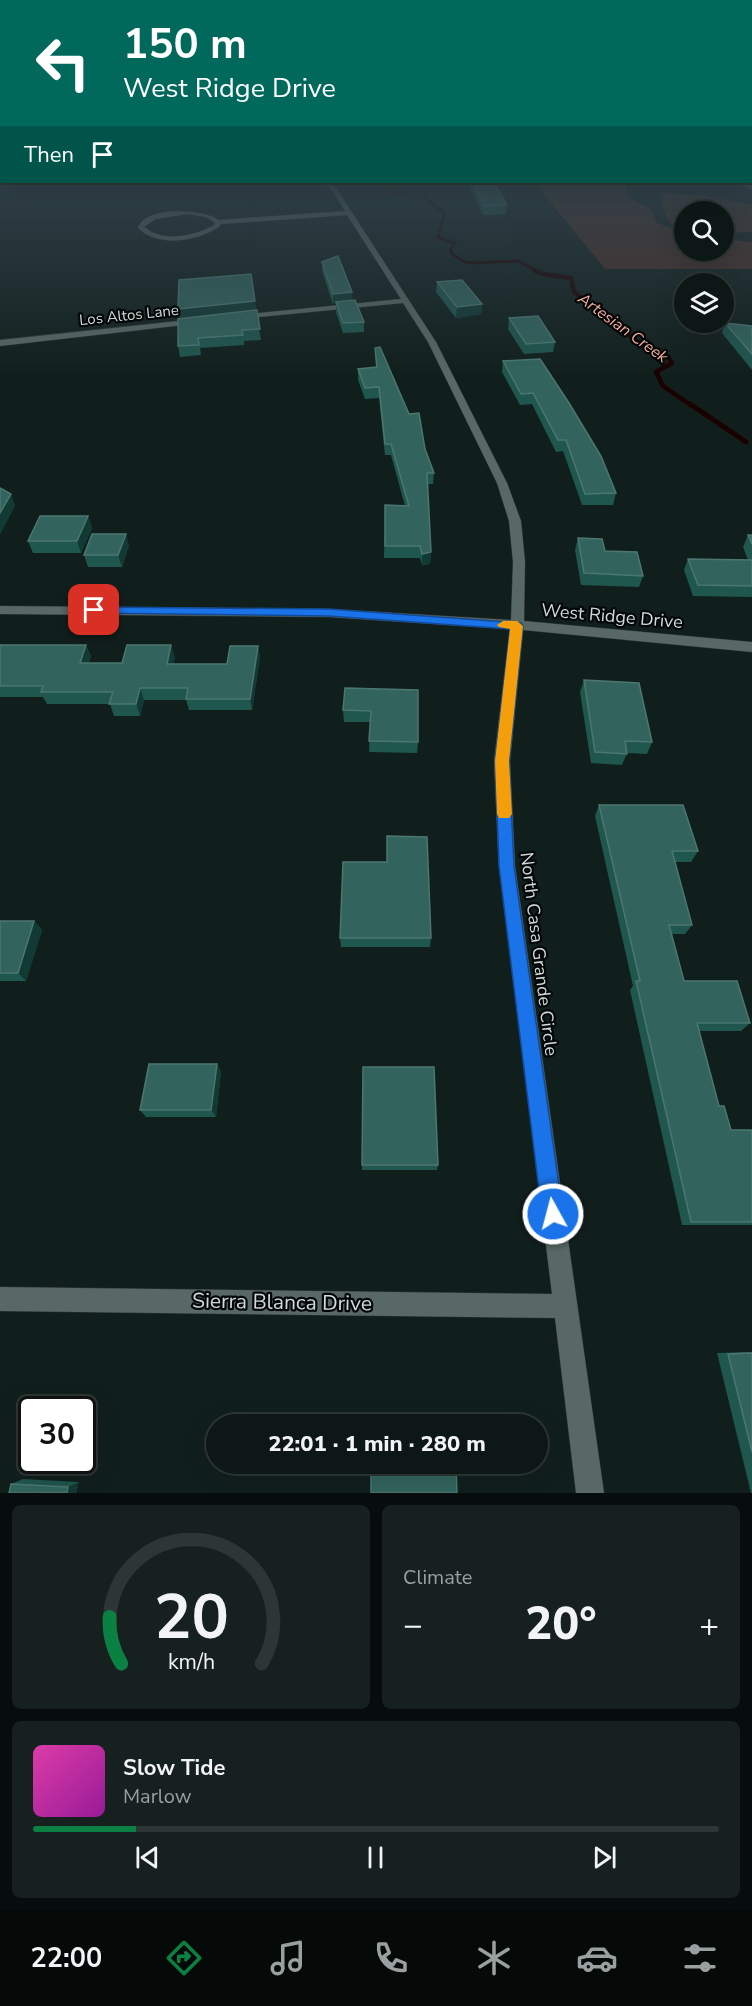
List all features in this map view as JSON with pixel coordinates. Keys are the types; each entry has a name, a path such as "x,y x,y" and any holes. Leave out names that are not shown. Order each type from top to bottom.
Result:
{"street":[{"path":"165,237 182,237"},
{"name":"North Casa Grande Circle","path":"364,237 433,344 501,483 514,520 519,562 517,626 502,761 507,866 590,1493"},
{"path":"225,319 404,301"},
{"name":"Los Altos Lane","path":"0,343 213,320"},
{"name":"West Ridge Drive","path":"0,610 329,613 517,626 752,647"},
{"name":"Sierra Blanca Drive","path":"0,1299 565,1306"}],"shaded area":[{"path":"579,237 674,237 674,261 734,261 734,240 752,242 752,269 605,269"}],"building":[{"path":"338,256 352,292 333,294 322,262"},
{"path":"251,274 255,301 178,309 179,280"},
{"path":"462,280 482,304 457,307 437,282"},
{"path":"355,300 364,322 343,323 336,302"},
{"path":"257,310 260,329 242,330 243,335 198,338 199,345 178,346 178,319"},
{"path":"538,316 555,342 526,344 509,318"},
{"path":"734,324 752,326 752,354 734,333"},
{"path":"380,347 409,414 419,413 425,449 434,473 427,473 431,552 422,554 420,546 385,546 385,505 409,506 391,444 385,444 379,387 365,388 358,369 377,367 375,348"},
{"path":"540,359 601,456 616,493 585,494 566,440 558,440 533,393 521,394 503,361"},
{"path":"0,488 11,494 0,513"},
{"path":"40,516 88,516 77,541 28,541"},
{"path":"92,534 126,534 118,555 84,555"},
{"path":"578,538 602,539 605,551 637,552 643,576 584,573"},
{"path":"688,559 752,560 752,586 698,585"},
{"path":"0,645 86,645 80,663 122,663 127,645 171,645 167,664 227,664 230,646 258,646 250,699 186,699 188,688 140,688 136,704 109,704 113,692 41,692 43,686 0,686"},
{"path":"584,680 639,683 652,742 625,741 627,754 595,752"},
{"path":"345,688 418,690 418,742 369,741 371,711 343,710"},
{"path":"599,805 683,805 698,851 672,851 692,925 669,925 684,981 737,981 750,1023 697,1023 719,1106 724,1106 731,1130 752,1130 752,1222 691,1222 636,981 640,981"},
{"path":"387,836 427,837 431,938 340,938 343,862 387,862"},
{"path":"0,921 34,921 18,973 0,973"},
{"path":"149,1064 217,1064 211,1110 140,1110"},
{"path":"363,1067 434,1067 438,1165 362,1165"},
{"path":"752,1353 752,1452 728,1354"},
{"path":"371,1474 456,1474 457,1493 371,1493"},
{"path":"11,1484 68,1487 67,1493 9,1493"}],"waterway":[{"name":"Artesian Creek","path":"439,237 455,243 451,249 452,254 465,262 518,261 537,271"},
{"name":"Artesian Creek","path":"534,270 542,274 571,278 574,292 635,340 668,357 672,363 656,372 663,386 692,406"},
{"name":"Artesian Creek","path":"690,404 746,442"}],"slow traffic":[{"path":"503,625 517,626 502,761 504,814"}],"route":[{"path":"94,610 329,613 517,626 502,761 507,866 553,1214"}]}
